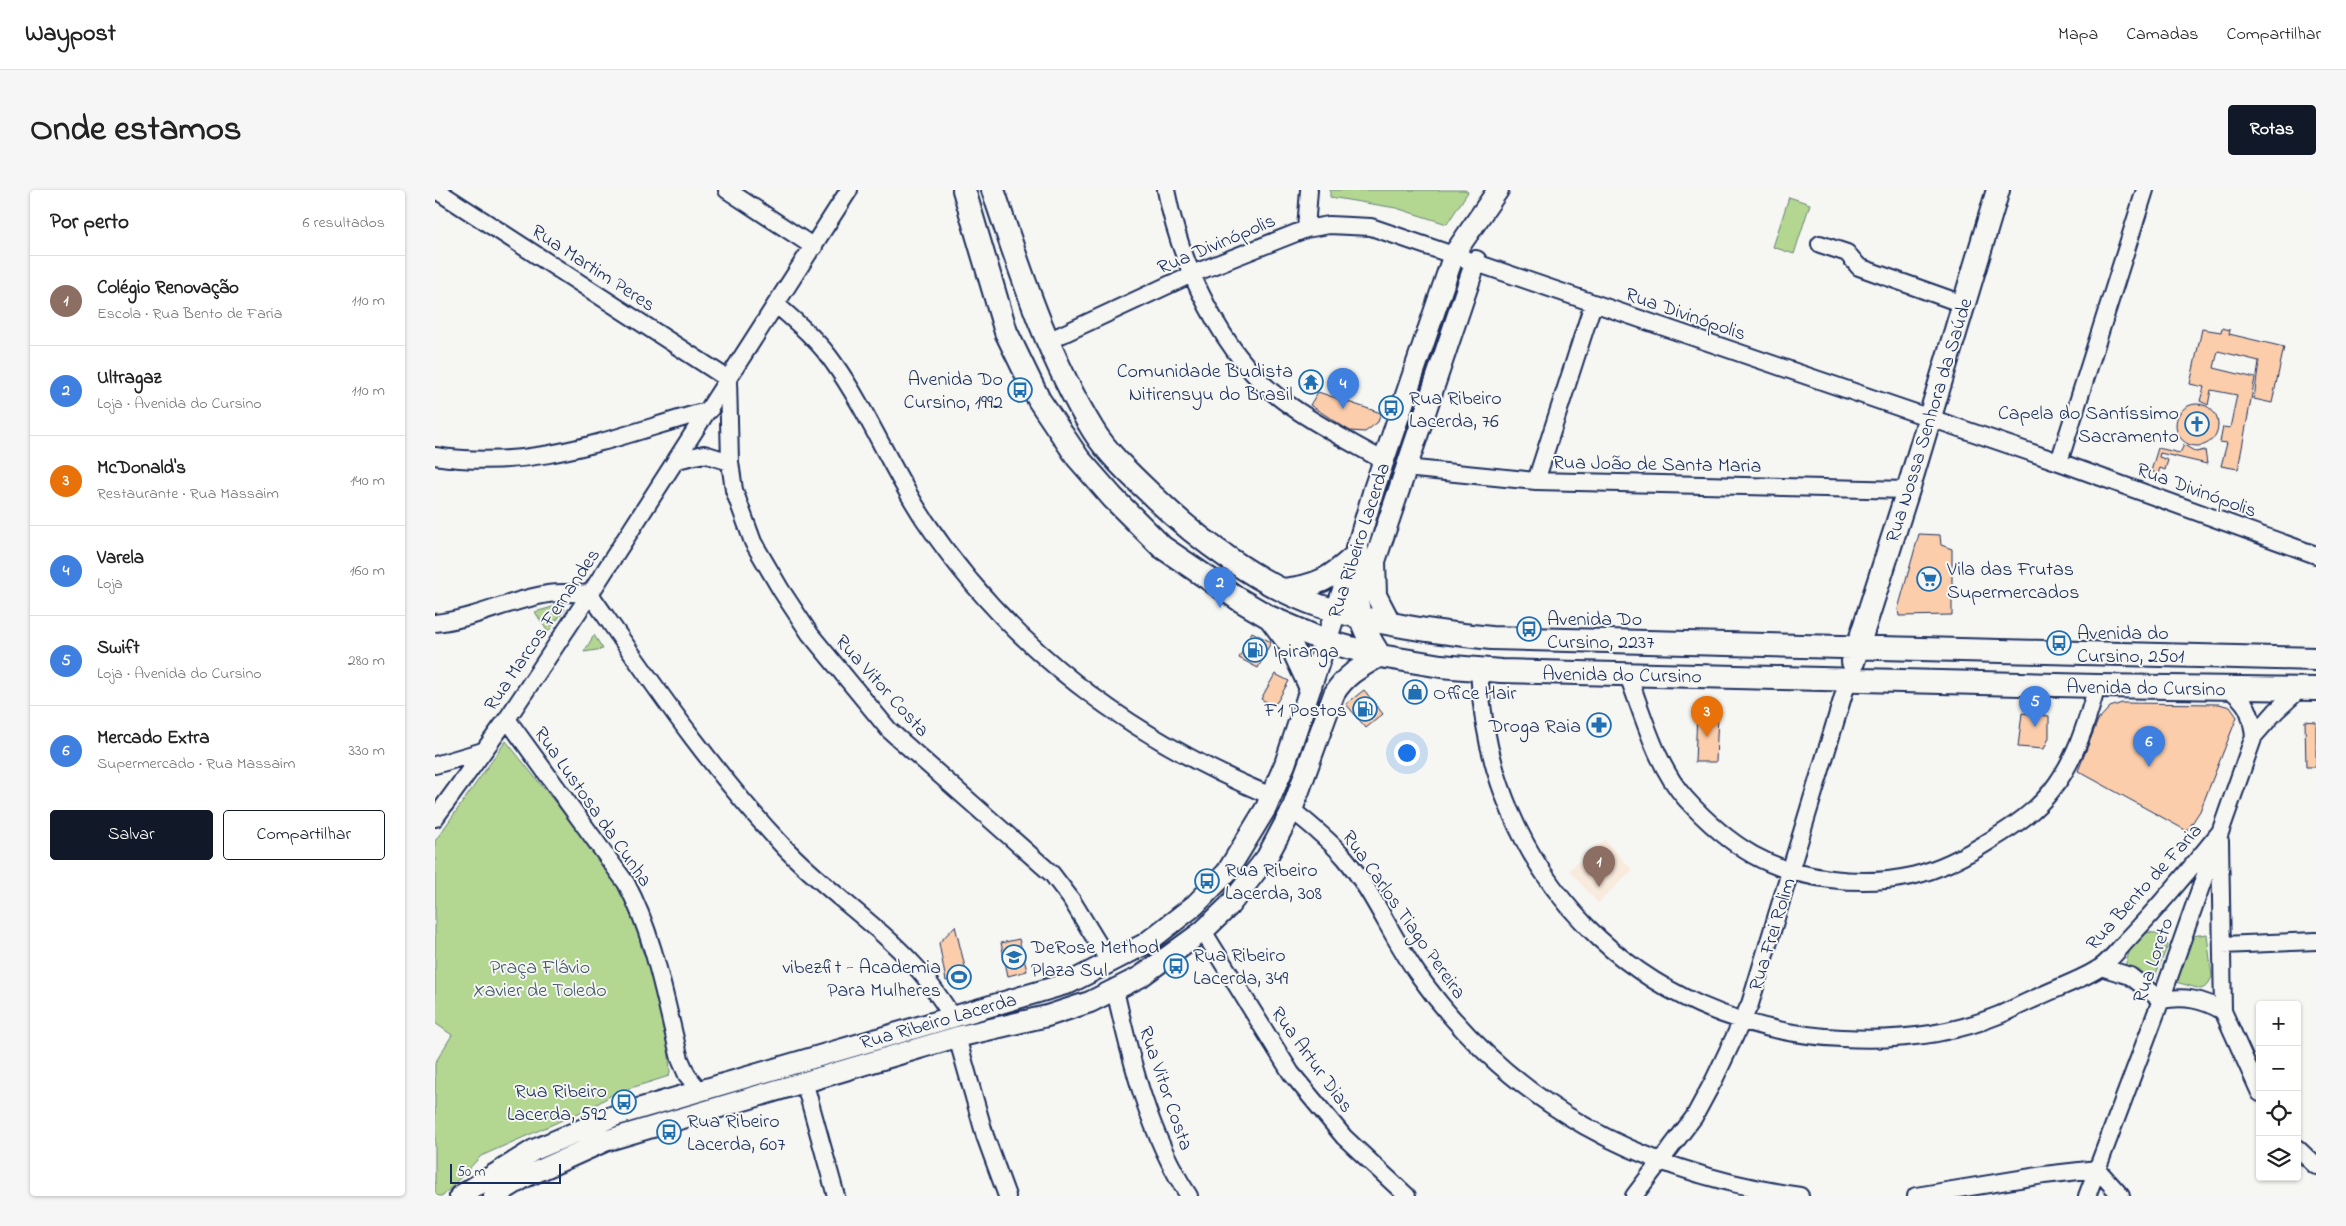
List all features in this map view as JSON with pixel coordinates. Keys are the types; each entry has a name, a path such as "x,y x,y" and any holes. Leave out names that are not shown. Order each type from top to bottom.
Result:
{"main road":[{"name":"Avenida do Cursino","path":"964,190 1006,332 1039,400 1078,458 1113,498 1162,546 1240,600 1269,617 1325,640 1380,656 1441,666 1479,669 1848,680 2308,689"},
{"name":"Avenida do Cursino","path":"993,190 1030,301 1062,374 1094,432 1137,481 1183,526 1255,574 1284,590 1335,610 1391,624 1437,632 1491,638 2316,659"},
{"name":"Rua Nossa Senhora da Saúde","path":"1857,648 1908,490 1997,190"},
{"path":"1284,590 1321,583 1336,573 1356,552"},
{"path":"1356,552 1358,616 1380,656"},
{"path":"1269,617 1292,647 1310,686"},
{"name":"Rua Frei Rolim","path":"1848,680 1857,648"}],"street":[{"name":"Rua Martim Peres","path":"436,190 729,379"},
{"path":"727,190 813,247"},
{"name":"Rua Marcos Fernandes","path":"435,818 507,719 591,594 849,190"},
{"path":"1166,190 1172,219 1192,274 1217,326 1268,388 1285,402 1384,461"},
{"path":"1306,228 1309,190"},
{"name":"Rua Ribeiro Lacerda","path":"460,1196 534,1150 577,1130 615,1116 1069,983 1110,964 1145,944 1195,905 1227,872 1271,796 1285,764 1454,254 1498,190"},
{"path":"2059,462 2145,190"},
{"name":"Rua Divinópolis","path":"1048,342 1192,274 1306,228 1329,225 1371,227 1476,261 1593,304 2059,462 2316,555"},
{"path":"1820,244 1847,253 1859,267 1963,304"},
{"name":"Rua Ribeiro Lacerda","path":"1391,624 1376,595 1375,561 1476,261"},
{"path":"1536,481 1593,304"},
{"path":"777,305 810,335 832,360 852,390 923,518 961,571 1033,648 1098,702 1165,743 1229,778 1271,796"},
{"name":"Rua Vitor Costa","path":"729,379 730,462 734,490 753,542 810,634 889,730 1052,874 1071,899 1110,964"},
{"path":"435,456 475,461 523,459 559,454 710,410"},
{"path":"677,460 704,454 730,462"},
{"name":"Rua João de Santa Maria","path":"1405,468 1536,481 1908,490"},
{"path":"435,622 463,620 546,594 565,592 591,594 684,727 753,814 802,865 915,966 933,987 952,1016"},
{"name":"Rua Ribeiro Lacerda","path":"494,1196 525,1176 605,1141 957,1037 1047,1016 1090,1002 1140,977 1203,932 1229,906 1267,857 1293,810 1337,689 1353,671 1380,656"},
{"name":"Rua Bento de Faria","path":"1479,669 1481,703 1499,782 1513,819 1543,875 1587,926 1629,964 1687,999 1721,1016 1742,1022 1824,1038 1881,1039 1933,1033 1998,1016 2101,967 2178,884 2220,832"},
{"path":"1627,673 1666,769 1684,798 1712,826 1742,848 1769,862 1821,877 1878,880 1911,876 1944,866 1971,853 2029,814 2054,789 2079,742 2097,686"},
{"name":"Rua Frei Rolim","path":"1634,1196 1694,1117 1750,1004 1848,680"},
{"name":"Rua Loreto","path":"2228,688 2241,698 2251,714 2254,736"},
{"name":"Rua Loreto","path":"2087,1196 2161,1000 2254,736 2276,710 2308,689"},
{"name":"Rua Lustosa da Cunha","path":"507,719 626,883 637,904 649,934 680,1059 687,1075 699,1090"},
{"path":"435,765 483,751"},
{"name":"Rua Carlos Tiago Pereira","path":"1293,810 1325,836 1345,859 1361,881 1398,945 1438,1001 1495,1061 1521,1083 1563,1113 1615,1142 1660,1162 1721,1182 1800,1196"},
{"path":"2220,832 2223,1010 2259,1091"},
{"name":"Rua Artur Dias","path":"1203,932 1259,1023 1302,1087 1344,1136 1407,1196"},
{"path":"2222,945 2316,941"},
{"path":"2101,967 2130,976 2161,1000 2187,997 2223,1010"},
{"name":"Rua Vitor Costa","path":"1115,990 1124,1031 1153,1124 1178,1179 1189,1196"},
{"path":"957,1037 985,1136 1007,1196"},
{"path":"804,1081 836,1196"},
{"path":"2301,1152 2316,1166"},
{"path":"1916,1196 2044,1175 2097,1169 2121,1196"}],"shaded area":[{"path":"1605,840 1632,870 1598,903 1569,870"}],"green space":[{"path":"1330,190 1465,190 1468,192 1447,224 1396,208 1330,197"},
{"path":"1789,197 1810,204 1794,254 1773,247"},
{"path":"563,606 565,609 548,632 535,612"},
{"path":"594,635 603,649 584,652"},
{"name":"Praça Flávio Xavier de Toledo","path":"506,741 626,891 638,923 641,948 655,976 667,1023 670,1072 669,1076 615,1093 592,1107 481,1156 443,1196 435,1196 435,1063 452,1035 435,1023 435,841"},
{"path":"2141,932 2156,933 2168,945 2153,981 2138,970 2125,966 2132,942"},
{"path":"2207,934 2212,977 2207,986 2201,989 2172,981 2183,937"}],"building":[{"path":"2222,328 2230,330 2229,334 2284,347 2272,403 2254,399 2259,361 2218,351 2214,368 2255,378 2238,469 2221,466 2227,443 2220,442 2223,427 2230,428 2237,395 2211,390 2208,405 2200,401 2204,387 2190,384 2202,329 2221,332"},
{"path":"1318,392 1381,413 1378,422 1365,432 1350,431 1310,405"},
{"name":"Capela do Santíssimo Sacramento","path":"2201,404 2209,407 2215,413 2218,425 2215,437 2209,443 2193,446 2185,443 2179,437 2176,421 2179,413 2185,407"},
{"path":"2184,445 2196,452 2205,450 2207,464 2160,453 2159,457 2168,460 2165,470 2160,468 2158,474 2151,471 2158,448 2180,453"},
{"name":"Vila das Frutas Supermercados","path":"1919,534 1940,535 1941,545 1952,549 1952,615 1899,616 1898,609"},
{"name":"Ipiranga","path":"1252,632 1271,642 1258,668 1239,658"},
{"name":"Ipiranga","path":"1275,674 1289,681 1277,702 1272,705 1261,699"},
{"name":"F1 Postos","path":"1364,690 1383,714 1366,728 1346,704"},
{"path":"2122,703 2219,704 2230,707 2237,717 2200,811 2187,831 2078,771 2098,720 2110,707"},
{"path":"1697,712 1718,713 1716,762 1695,762"},
{"path":"2022,713 2049,716 2049,738 2044,749 2018,747"},
{"path":"2305,721 2316,722 2316,767 2306,767"},
{"path":"955,926 967,975 946,981 939,943"},
{"name":"DeRose Method Plaza Sul","path":"1019,939 1027,971 1008,976 1001,943"}],"place":[{"name":"Comunidade Budista Nitirensyu do Brasil","path":"1311,382"},
{"name":"Avenida Do Cursino, 1992","path":"1020,390"},
{"name":"Rua Ribeiro Lacerda, 76","path":"1391,408"},
{"name":"Varela","path":"1343,409"},
{"name":"Capela do Santíssimo Sacramento","path":"2197,424"},
{"name":"Vila das Frutas Supermercados","path":"1929,579"},
{"name":"Ultragaz","path":"1220,608"},
{"name":"Avenida Do Cursino, 2237","path":"1529,629"},
{"name":"Avenida do Cursino, 2501","path":"2059,643"},
{"name":"Ipiranga","path":"1255,650"},
{"name":"Office Hair","path":"1415,692"},
{"name":"F1 Postos","path":"1365,709"},
{"name":"Droga Raia","path":"1599,725"},
{"name":"Swift","path":"2035,727"},
{"name":"McDonald's","path":"1707,737"},
{"name":"Mercado Extra","path":"2149,767"},
{"name":"Rua Ribeiro Lacerda, 308","path":"1207,881"},
{"name":"Colégio Renovação","path":"1599,887"},
{"name":"DeRose Method Plaza Sul","path":"1014,957"},
{"name":"Rua Ribeiro Lacerda, 349","path":"1176,966"},
{"name":"vibezfit - Academia Para Mulheres","path":"959,977"},
{"name":"Rua Ribeiro Lacerda, 592","path":"624,1102"},
{"name":"Rua Ribeiro Lacerda, 607","path":"669,1132"}]}
